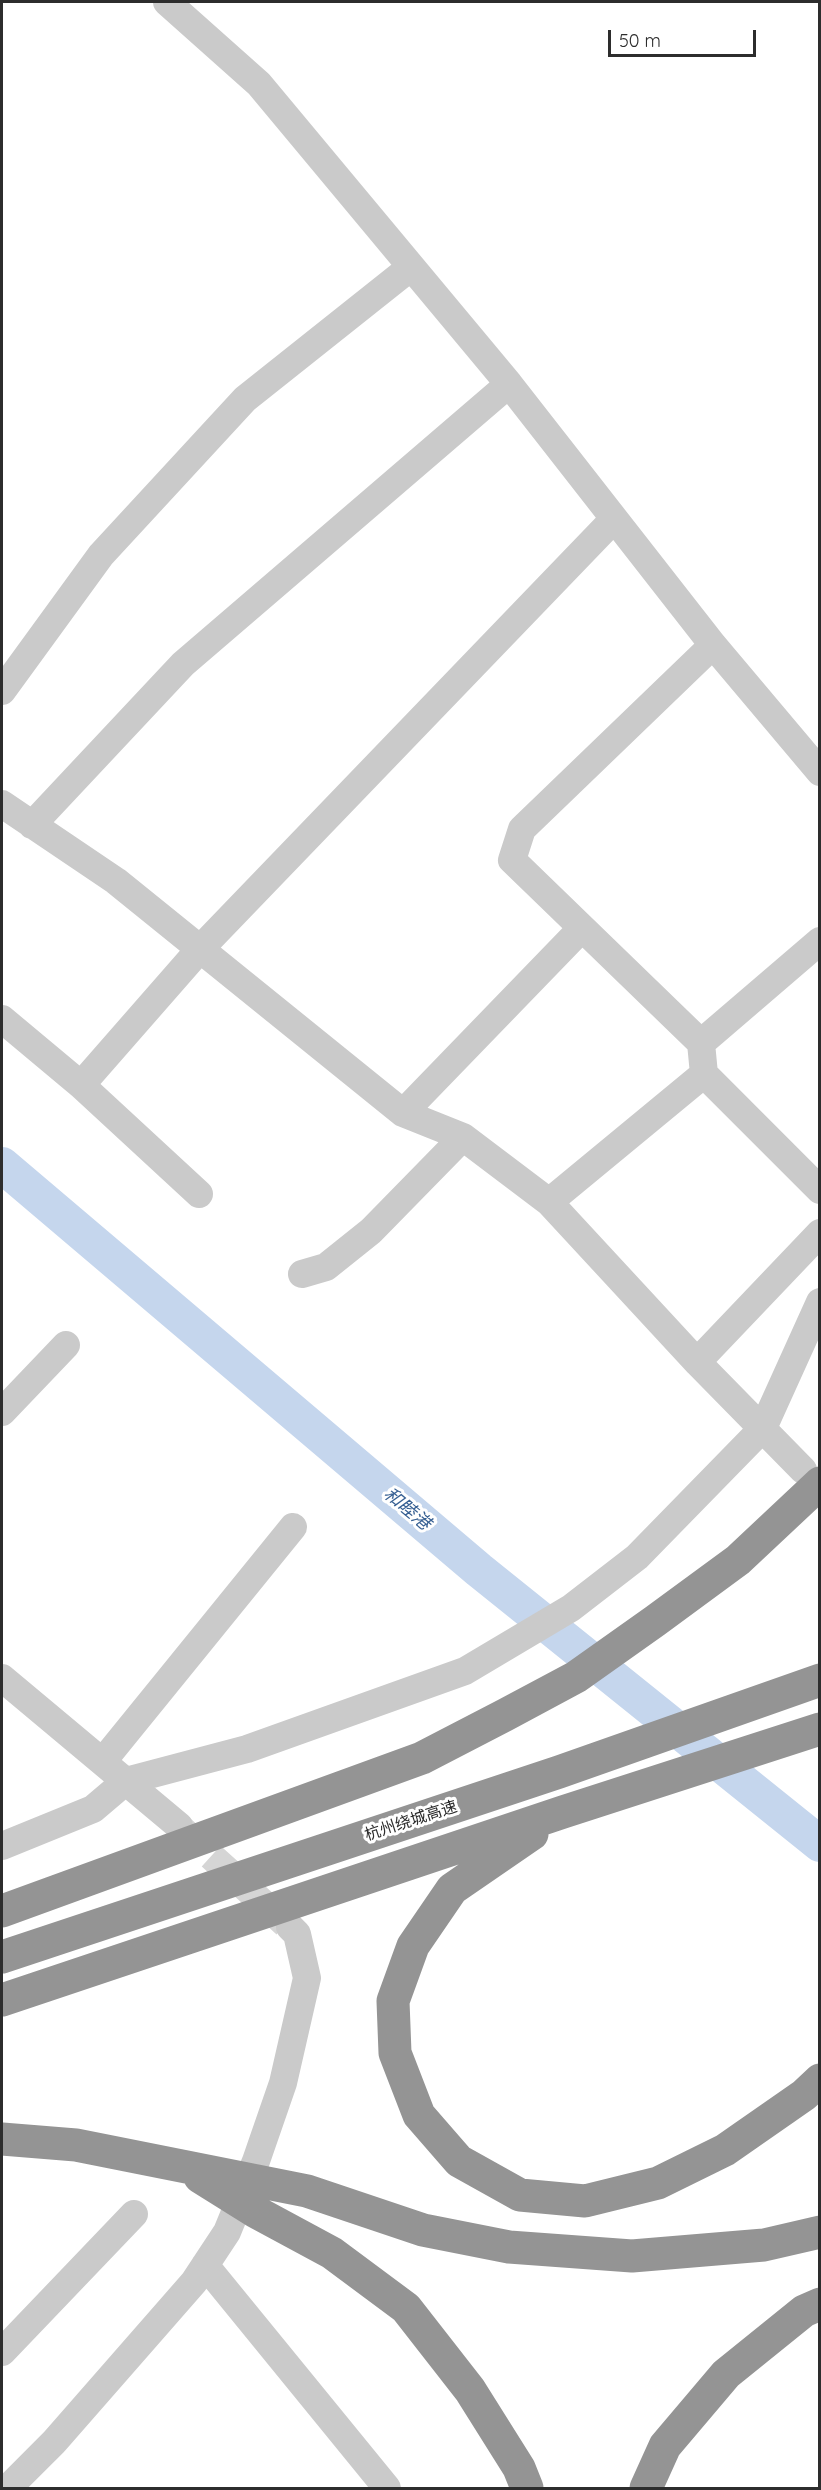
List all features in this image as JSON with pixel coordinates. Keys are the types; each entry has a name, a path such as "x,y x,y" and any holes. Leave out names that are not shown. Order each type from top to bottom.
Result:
{"highway":[{"path":"2,1911 422,1758 576,1677 738,1560 811,1476"},
{"name":"杭州绕城高速","path":"2,1957 560,1772 819,1680"},
{"path":"2,2000 593,1802 818,1730"},
{"path":"563,1812 453,1889 413,1946 393,2001 395,2053 419,2115 459,2161 520,2195 585,2201 658,2183 725,2150 804,2095 819,2080"},
{"path":"2,2139 76,2145 186,2168 232,2186 308,2240 332,2253 406,2308 470,2390 519,2468 527,2488"},
{"path":"232,2186 307,2191 434,2232 509,2247 621,2255 764,2245 819,2232"},
{"path":"646,2488 665,2446 726,2374 804,2311 819,2304"}],"street":[{"path":"167,2 259,84 509,384 713,645 819,772"},
{"path":"2,691 102,555 245,399 411,267"},
{"path":"32,825 183,664 509,384"},
{"path":"81,1085 200,949 614,519"},
{"path":"713,645 522,829 512,860 701,1043 704,1074 819,1190"},
{"path":"2,804 116,881 403,1113 463,1137 549,1202 697,1362 811,1476"},
{"path":"403,1113 582,928"},
{"path":"701,1043 819,941"},
{"path":"2,1019 81,1085 199,1194"},
{"path":"549,1202 704,1074"},
{"path":"302,1274 326,1267 371,1231 463,1137"},
{"path":"697,1362 819,1233"},
{"path":"2,1846 93,1809 126,1781 247,1749 465,1671 571,1608 637,1557 763,1428 819,1302"},
{"path":"2,1412 66,1345"},
{"path":"103,1761 293,1527"},
{"path":"2,1678 178,1826"},
{"path":"8,2488 54,2442 194,2283 227,2232 256,2161 283,2083 307,1978 297,1934 290,1928"},
{"path":"2,2352 134,2214"},
{"path":"205,2265 387,2488"}],"waterway":[{"name":"和睦港","path":"2,1165 479,1570 820,1844"}],"tunnel":[{"path":"180,1828 286,1924"}]}
